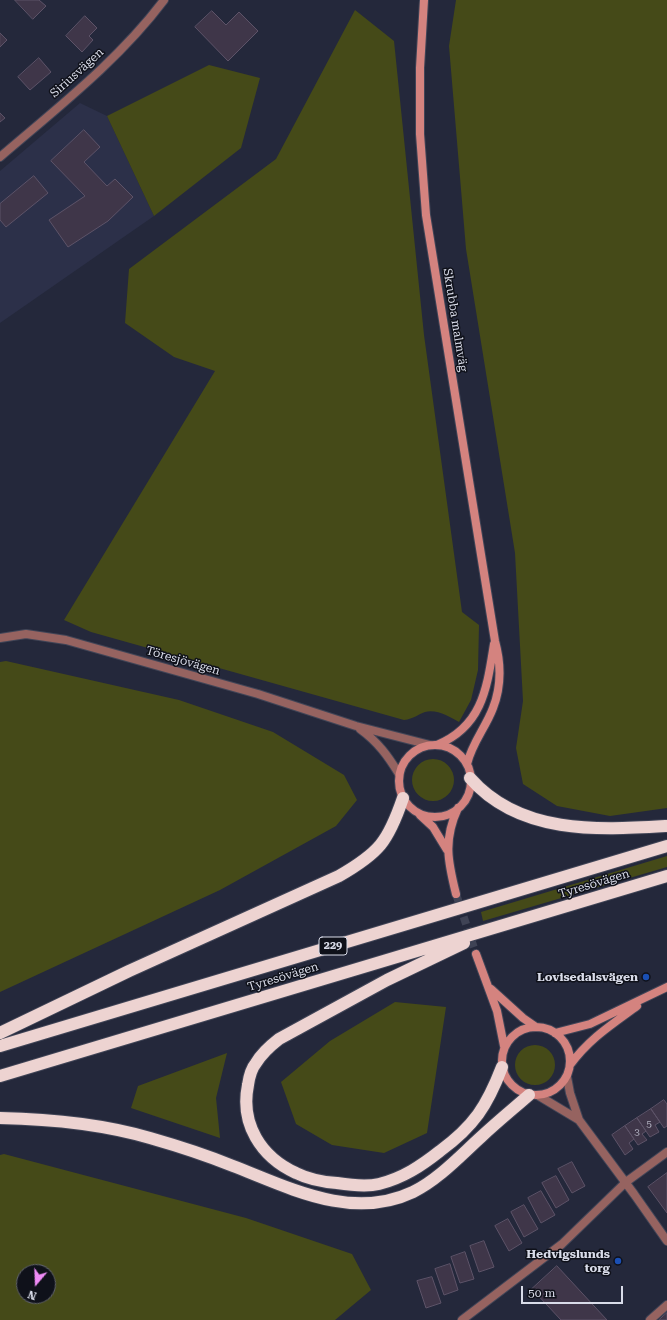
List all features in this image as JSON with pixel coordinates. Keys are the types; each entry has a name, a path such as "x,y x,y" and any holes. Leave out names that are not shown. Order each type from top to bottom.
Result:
{"highway":[{"path":"470,778 486,794 507,807 530,818 556,825 614,829 667,826"},
{"path":"0,1033 129,971 339,876 364,862 378,850 388,837 403,798"},
{"name":"Tyresövägen","path":"0,1046 667,846"},
{"name":"Tyresövägen","path":"0,1076 667,876"},
{"path":"498,927 388,980 279,1039 266,1050 255,1064 249,1079 246,1095 246,1111 256,1140 279,1164 297,1174 321,1181 351,1185 378,1184 398,1178 420,1167 454,1141 482,1112 493,1092 502,1067"},
{"path":"0,1118 66,1122 148,1138 232,1165 310,1196 335,1202 358,1204 397,1198 413,1192 432,1180 534,1095"}],"street":[{"name":"Siriusvägen","path":"0,157 88,81 140,31 164,0"},
{"name":"Skrubba malmväg","path":"424,0 420,68 420,134 426,215 495,640 500,661 499,682 493,708 470,752 467,764"},
{"name":"Töresjövägen","path":"0,638 26,634 66,640 258,694 356,726 434,745"},
{"name":"Skrubba malmväg","path":"434,745 450,740 461,732 482,703 489,679 495,640"},
{"name":"Töresjövägen","path":"356,726 374,739 382,748 399,774"},
{"path":"447,850 452,821 470,788 470,778 467,764 460,754 451,748 434,745 416,750 410,755 405,761 399,774 399,787 403,798 410,808 433,827 447,850 456,894"},
{"path":"420,815 446,815 458,808"},
{"path":"476,954 489,988 504,1046 502,1067 509,1083 518,1091 534,1095 549,1095 559,1088 567,1077 570,1065 570,1053 565,1042 555,1033 546,1028 536,1027 517,1032 504,1046"},
{"path":"555,1033 590,1024 667,987"},
{"path":"489,988 518,1015 536,1027"},
{"path":"570,1065 583,1048 596,1036 653,994"},
{"path":"567,1077 570,1093 579,1120 626,1182 667,1241"},
{"path":"534,1095 579,1120"},
{"path":"462,1320 562,1244 626,1182 667,1152"},
{"path":"650,1320 667,1305"}],"shaded area":[{"path":"80,103 107,116 154,216 0,323 0,171"}],"green space":[{"path":"456,0 667,0 667,808 610,816 557,806 523,784 516,748 523,701 515,553 466,249 449,46"},
{"path":"355,10 394,41 424,335 462,612 479,625 478,670 471,700 459,722 443,714 430,711 411,719 404,720 91,632 64,620 215,371 174,357 125,323 129,269 276,159"},
{"path":"209,65 260,78 241,148 154,216 107,116"},
{"path":"6,661 179,700 273,732 344,775 357,800 336,826 220,890 0,992 0,662"},
{"path":"433,759 448,765 454,780 448,795 433,801 418,795 412,780 418,765"},
{"path":"667,856 667,867 483,921 481,912"},
{"path":"395,1002 446,1007 427,1133 384,1153 332,1145 296,1124 281,1082 330,1041"},
{"path":"535,1045 543,1047 549,1051 553,1057 555,1065 553,1073 549,1079 543,1083 535,1085 527,1083 521,1079 517,1073 515,1065 517,1057 521,1051 527,1047"},
{"path":"227,1053 216,1098 220,1138 131,1108 138,1086"},
{"path":"4,1154 246,1218 352,1254 371,1290 335,1320 0,1320 0,1155"}],"building":[{"path":"15,0 39,0 46,6 33,19"},
{"path":"212,11 226,25 239,12 258,31 228,61 195,27"},
{"path":"85,16 97,28 89,36 93,40 82,52 66,36"},
{"path":"0,33 7,40 0,47"},
{"path":"39,58 51,72 30,90 18,77"},
{"path":"0,113 5,118 0,122"},
{"path":"84,130 100,147 84,162 107,186 115,179 133,197 108,221 68,247 49,220 85,196 51,161"},
{"path":"34,176 48,193 6,227 0,220 0,204"},
{"path":"664,1100 667,1104 667,1126 664,1128 651,1109"},
{"path":"651,1109 660,1122 655,1125 659,1132 650,1137 637,1118"},
{"path":"637,1118 646,1131 642,1134 647,1140 638,1145 625,1126"},
{"path":"625,1126 634,1139 629,1143 633,1149 625,1155 612,1135"},
{"path":"572,1162 585,1186 572,1193 558,1169"},
{"path":"667,1173 667,1213 648,1187"},
{"path":"556,1176 569,1200 556,1208 542,1183"},
{"path":"541,1191 555,1215 541,1223 528,1198"},
{"path":"524,1205 538,1229 524,1237 511,1212"},
{"path":"508,1219 522,1243 509,1251 495,1226"},
{"path":"484,1241 494,1267 479,1272 470,1246"},
{"path":"465,1252 474,1279 460,1283 451,1257"},
{"path":"450,1264 458,1290 444,1295 435,1269"},
{"path":"557,1266 607,1320 561,1320 532,1289"},
{"path":"432,1277 441,1303 426,1308 417,1281"},
{"path":"667,1313 667,1320 659,1320"}],"tunnel":[{"path":"456,894 476,954"}],"place":[{"name":"Lovisedalsvägen","path":"646,977"},
{"name":"Hedvigslunds torg","path":"618,1261"}]}
